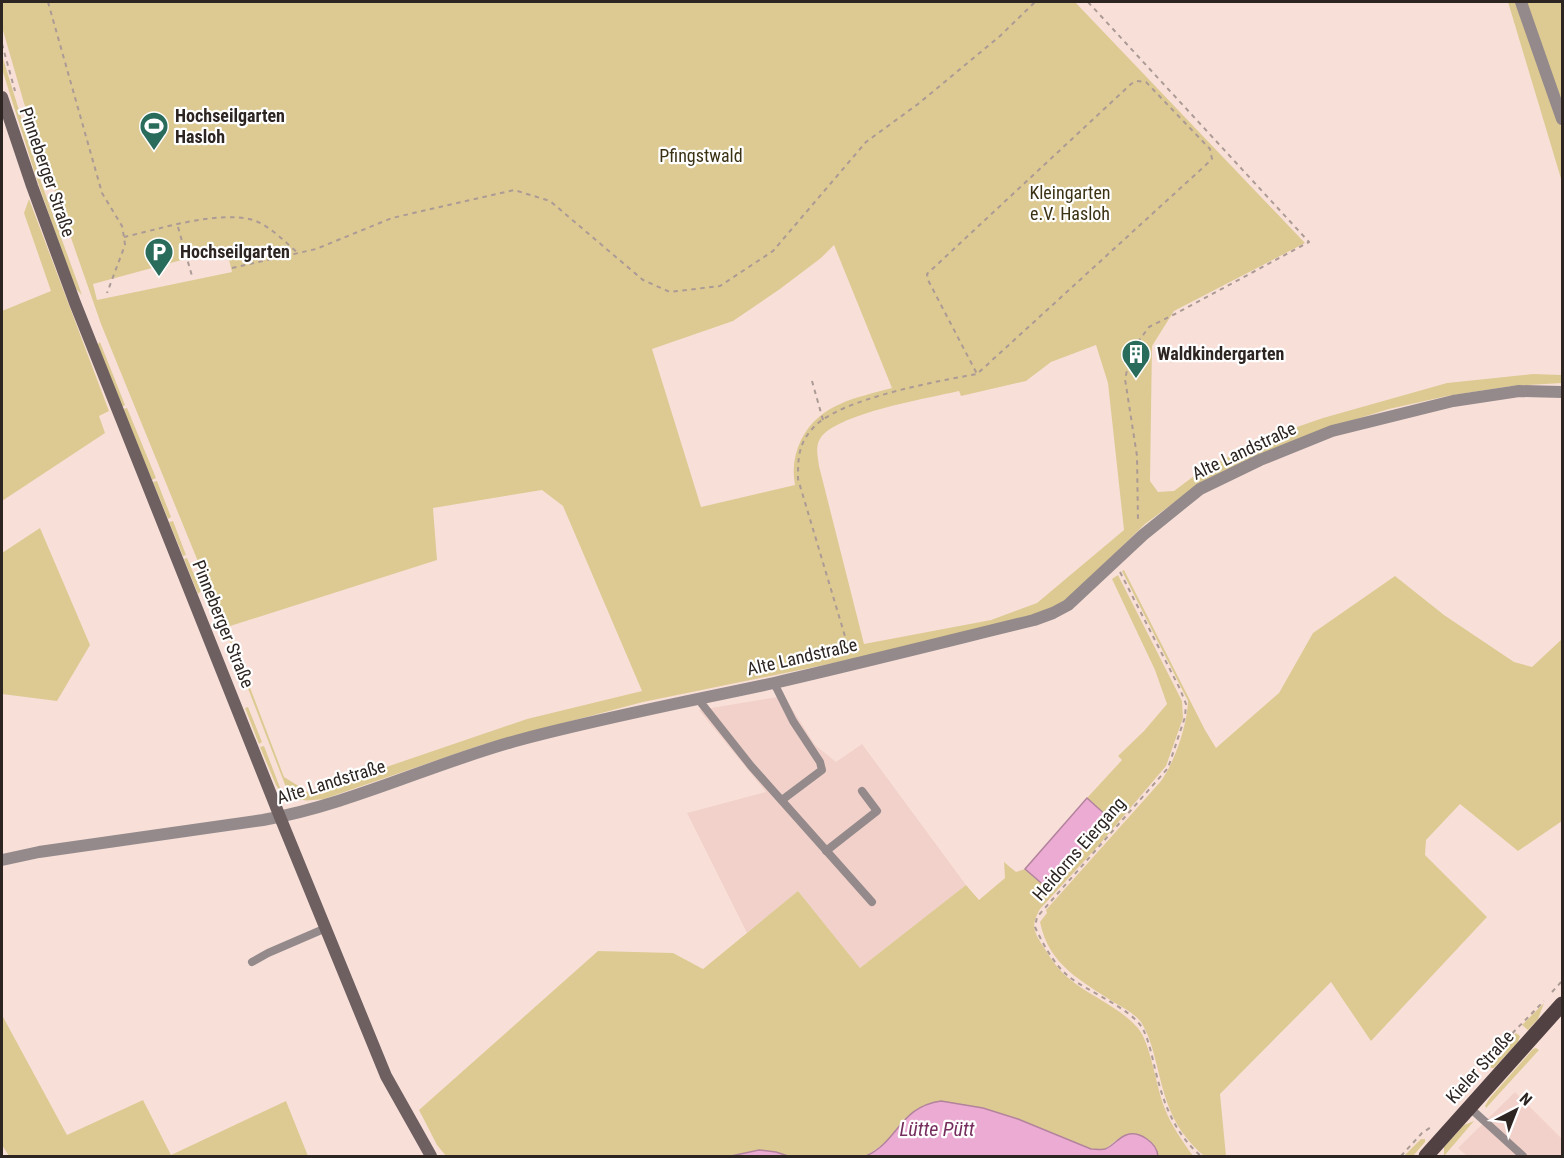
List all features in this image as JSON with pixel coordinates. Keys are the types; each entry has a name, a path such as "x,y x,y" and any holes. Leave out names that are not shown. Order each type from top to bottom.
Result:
{"main road":[{"name":"Pinneberger Straße","path":"2,97 75,303 280,817 386,1076 431,1156"},
{"name":"Kieler Straße","path":"1426,1156 1563,1004"}],"street":[{"path":"1521,2 1563,119"},
{"name":"Alte Landstraße","path":"2,860 39,852 280,817 314,809 522,739 633,712 774,683 1034,620 1068,604 1143,535 1200,489 1260,460 1332,431 1454,401 1519,391 1563,392"}],"lane":[{"path":"774,683 793,721 820,762 822,770 782,800"},
{"path":"698,699 751,766 872,902"},
{"path":"826,850 877,811 862,791"},
{"path":"252,962 326,928"},
{"path":"1470,1108 1522,1156"}],"path":[{"path":"48,2 102,193 122,226 125,245 107,293"},
{"path":"232,268 316,249 392,218 514,190 550,201 643,280 670,292 720,286 773,251 866,142 918,104 1000,36 1035,2"},
{"path":"1088,2 1309,242 1149,327 1132,350 1125,379 1137,456 1138,525 1143,535"},
{"path":"2,44 17,100"},
{"path":"853,664 798,479 798,454 813,428 832,412 853,403 977,374 1212,159 1210,149 1146,82 1136,81 1131,84 927,274 977,374"},
{"path":"124,237 225,216 255,220 298,253"},
{"path":"178,226 192,276"},
{"path":"812,381 823,420"},
{"name":"Heidorns Eiergang","path":"1114,561 1183,697 1186,704 1185,717 1168,768 1037,917 1035,927 1055,962 1068,976 1131,1016 1142,1028 1167,1107 1181,1136 1201,1156"},
{"path":"1482,1075 1489,1057 1563,981"},
{"path":"1401,1156 1422,1133 1438,1123"},
{"path":"1191,1148 1195,1156"}],"shaded area":[{"path":"784,696 815,745 836,762 862,744 966,885 860,968 798,891 747,933 687,813 766,792 699,710"},
{"path":"1515,1092 1562,1139 1562,1156 1467,1156 1458,1148"}],"green space":[{"path":"2,2 1075,2 1305,243 1174,311 1152,346 1150,481 1158,492 1174,491 1202,470 1268,437 1323,418 1447,383 1533,374 1562,375 1562,383 1511,386 1447,396 1389,409 1331,427 1191,490 1145,524 1068,599 1050,611 863,657 643,702 481,745 324,799 297,799 289,795 219,613 101,324 24,103 2,27","holes":["834,245 892,388 852,399 818,418 801,440 797,451 794,462 795,485 701,507 652,349 733,321 821,258","226,248 232,272 97,300 93,284","1096,345 1108,383 1124,530 1037,603 991,620 864,644 819,466 818,442 829,430 862,415 959,391 961,396 1026,381 1051,362","542,490 563,506 642,691 527,719 310,793 284,777 227,627 437,560 433,508"]},
{"path":"1508,2 1517,2 1562,129 1562,182"},
{"path":"1526,2 1562,2 1562,105"},
{"path":"2,55 41,182 82,295 74,287 36,177 2,69"},
{"path":"29,199 109,411 99,416 105,433 2,501 2,311 51,291 24,213"},
{"path":"100,342 125,405 122,407 97,345"},
{"path":"127,408 156,478 152,480 123,409"},
{"path":"157,481 171,517 168,519 153,482"},
{"path":"173,521 186,555 183,556 169,522"},
{"path":"40,528 90,645 57,701 2,694 2,553"},
{"path":"187,558 201,591 198,594 184,559"},
{"path":"1124,570 1216,748 1279,693 1313,633 1395,576 1444,615 1514,662 1532,667 1562,639 1562,821 1518,851 1460,804 1426,840 1425,855 1487,917 1371,1041 1331,982 1220,1094 1226,1156 1204,1156 1186,1137 1169,1107 1151,1045 1141,1022 1129,1011 1068,971 1051,950 1040,922 1047,913 1046,910 1161,781 1183,732 1188,701 1122,571"},
{"path":"1118,575 1182,701 1183,718 1166,766 1099,845 1040,909 1034,928 1053,962 1062,973 1120,1012 1142,1034 1165,1109 1174,1128 1193,1156 1158,1156 1150,1141 1134,1134 1123,1136 1103,1150 1091,1149 1018,1119 983,1108 950,1103 902,1122 886,1142 866,1156 787,1156 766,1151 731,1156 446,1156 437,1145 419,1110 598,951 673,953 703,969 798,891 860,968 966,885 979,900 1005,878 1004,862 1016,872 1025,869 1047,888 1108,817 1087,798 1122,760 1118,756 1167,704 1155,670 1112,579"},
{"path":"248,707 262,742 259,744 245,708"},
{"path":"264,746 284,798 260,747"},
{"path":"1544,1003 1538,1019 1528,1030 1522,1025"},
{"path":"2,1015 67,1135 143,1100 171,1155 286,1101 308,1156 9,1156 2,1145"},
{"path":"1516,1033 1520,1036 1518,1042 1494,1068 1488,1068 1493,1058"},
{"path":"1536,1048 1539,1050 1486,1108 1489,1099"},
{"path":"1474,1121 1444,1156 1444,1147 1464,1125"},
{"path":"1421,1139 1425,1139 1425,1142 1413,1156 1404,1156"}],"water":[{"path":"1087,798 1108,817 1047,888 1025,869"},
{"name":"Lütte Pütt","path":"941,1101 983,1108 1018,1119 1091,1149 1105,1149 1123,1136 1136,1134 1151,1142 1158,1156 866,1156 886,1142 916,1110 927,1104"},
{"path":"759,1150 776,1152 788,1156 731,1156"}],"place":[{"name":"Hochseilgarten Hasloh","path":"154,152"},
{"name":"Hochseilgarten","path":"159,278"},
{"name":"Waldkindergarten","path":"1136,380"}],"park label":[{"name":"Pfingstwald","path":"701,156"},
{"name":"Kleingarten e.V. Hasloh","path":"1070,203"}]}
